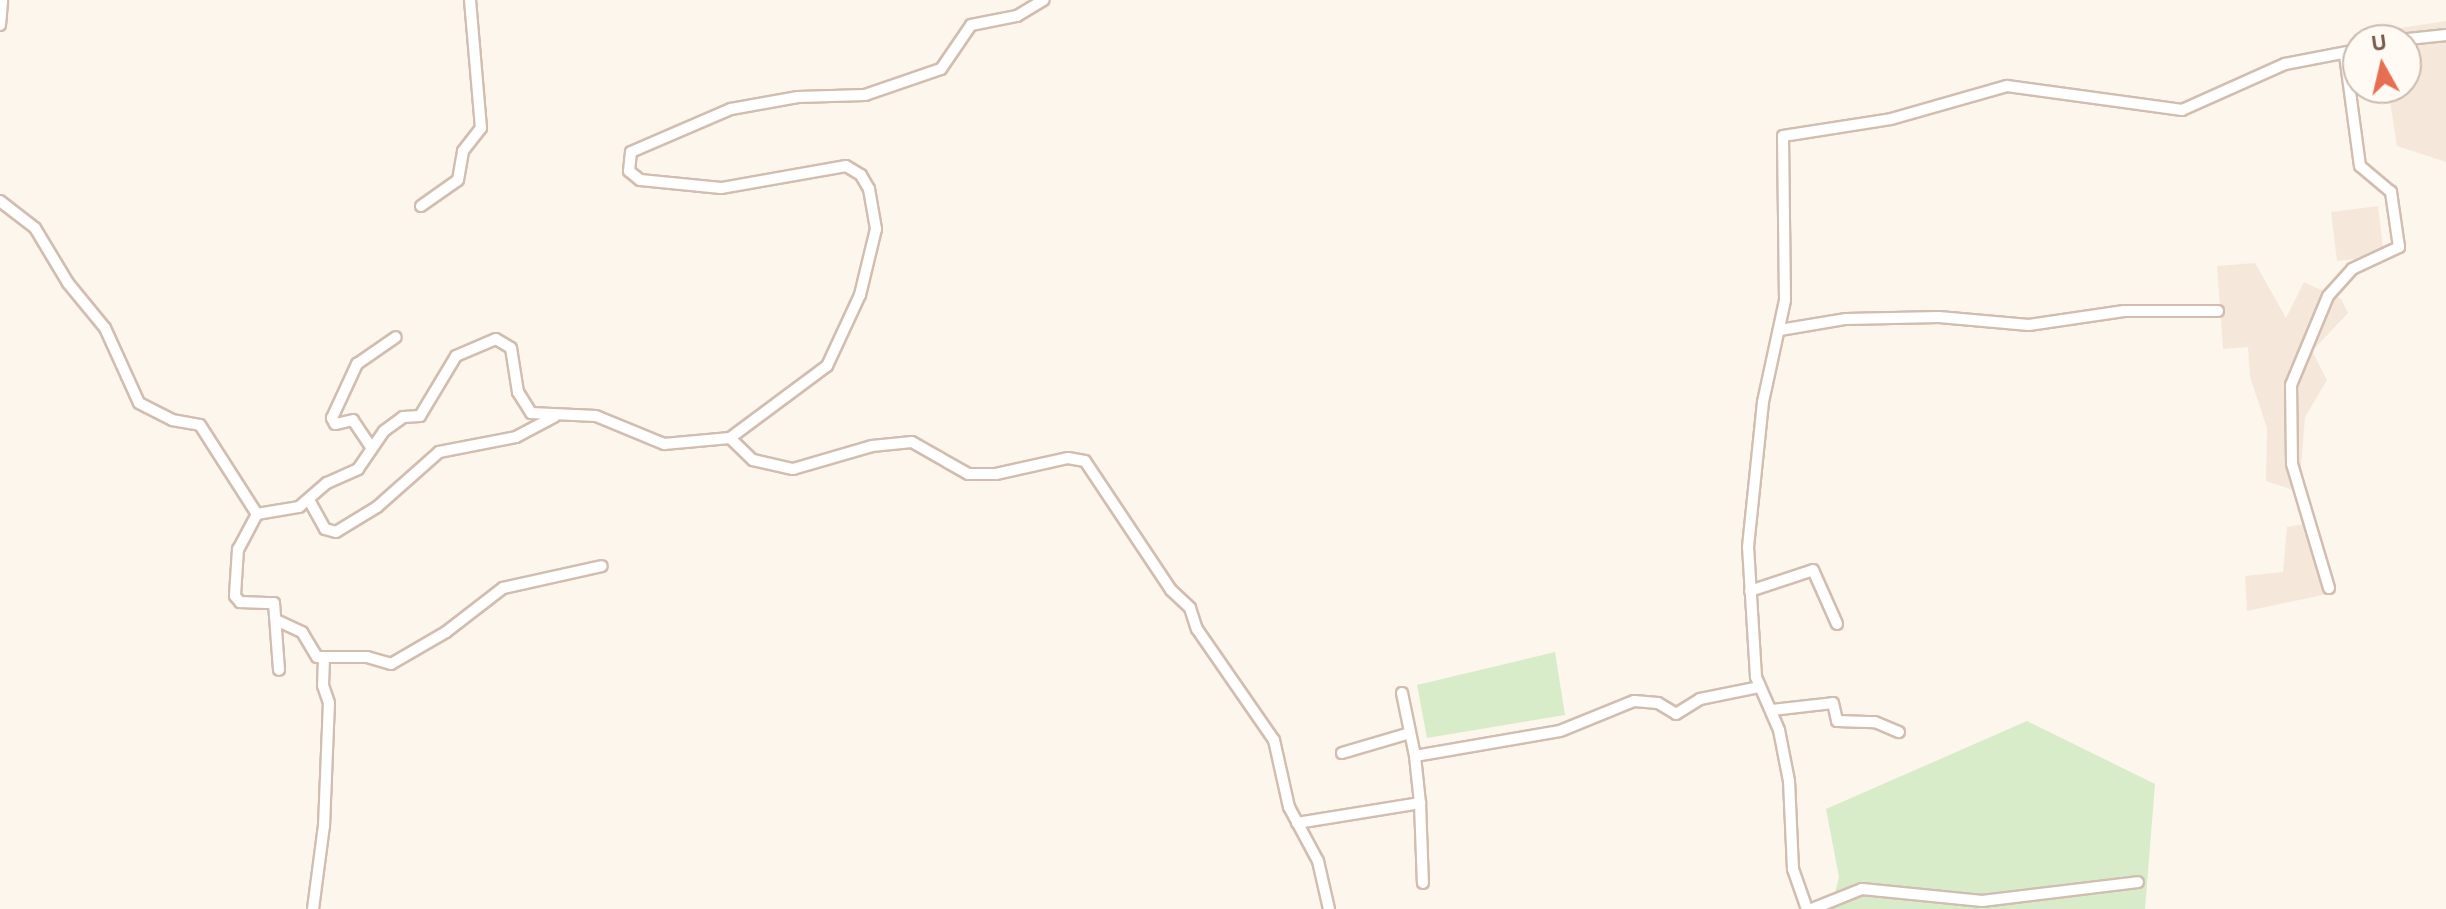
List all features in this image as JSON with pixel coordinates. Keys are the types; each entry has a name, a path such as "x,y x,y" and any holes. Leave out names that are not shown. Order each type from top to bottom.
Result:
{"street":[{"path":"0,25 2,0"},
{"path":"421,206 458,180 463,151 481,128 470,0"},
{"path":"257,514 280,513 309,500 327,483 358,469 371,447 403,417 417,419 456,356 488,340 511,348 518,392 531,413 596,416 664,444 730,438 827,366 863,282 876,229 869,189 861,175 846,166 715,188 640,180 629,171 631,152 731,109 798,97 865,95 941,69 973,24 1017,16 1044,0"},
{"path":"2422,38 2446,35"},
{"path":"2138,882 1982,901 1862,889 1809,909 1793,869 1789,781 1772,710 1759,687 1750,591 1756,456 1780,330 1788,237 1783,136 1891,119 2007,86 2182,110 2285,64 2342,55"},
{"path":"2329,588 2292,464 2291,385 2328,296 2352,269 2399,247 2391,192 2360,166 2352,104"},
{"path":"0,201 35,228 68,283 105,328 139,403 172,420 196,421 257,514"},
{"path":"1780,330 1846,319 1939,317 2029,325 2124,311 2218,311"},
{"path":"371,447 353,420 335,424 332,418 357,364 396,337"},
{"path":"309,500 325,529 336,532 377,507 439,452 516,437 559,414"},
{"path":"730,438 753,460 793,469 872,446 912,442 968,474 996,474 1068,458 1085,461 1261,716 1279,749 1297,823 1318,861 1329,909"},
{"path":"257,514 238,549 235,596 240,602 270,600 276,620 279,670"},
{"path":"276,620 302,632 315,655 324,659 367,657 391,664 446,632 503,588 602,566"},
{"path":"1750,591 1813,570 1837,624"},
{"path":"313,909 324,826 329,703 323,686 324,659"},
{"path":"1415,756 1565,729 1634,701 1658,703 1676,714 1700,699 1759,687"},
{"path":"1402,693 1415,756 1423,883"},
{"path":"1772,710 1833,703 1837,721 1875,722 1899,732"},
{"path":"1342,753 1410,733"},
{"path":"1297,823 1420,803"}],"shaded area":[{"path":"2446,21 2446,162 2397,146 2390,104 2422,104 2422,25"},
{"path":"2378,206 2384,256 2337,261 2331,212"},
{"path":"2255,263 2286,318 2304,282 2341,299 2348,313 2312,351 2327,380 2305,417 2299,492 2266,481 2267,428 2250,377 2248,347 2223,349 2217,266"},
{"path":"2304,524 2327,594 2247,611 2245,576 2283,572 2287,527"}],"green space":[{"path":"1555,652 1565,715 1427,738 1417,685"},
{"path":"2027,721 2155,784 2145,909 1831,909 1839,877 1826,809"}]}
